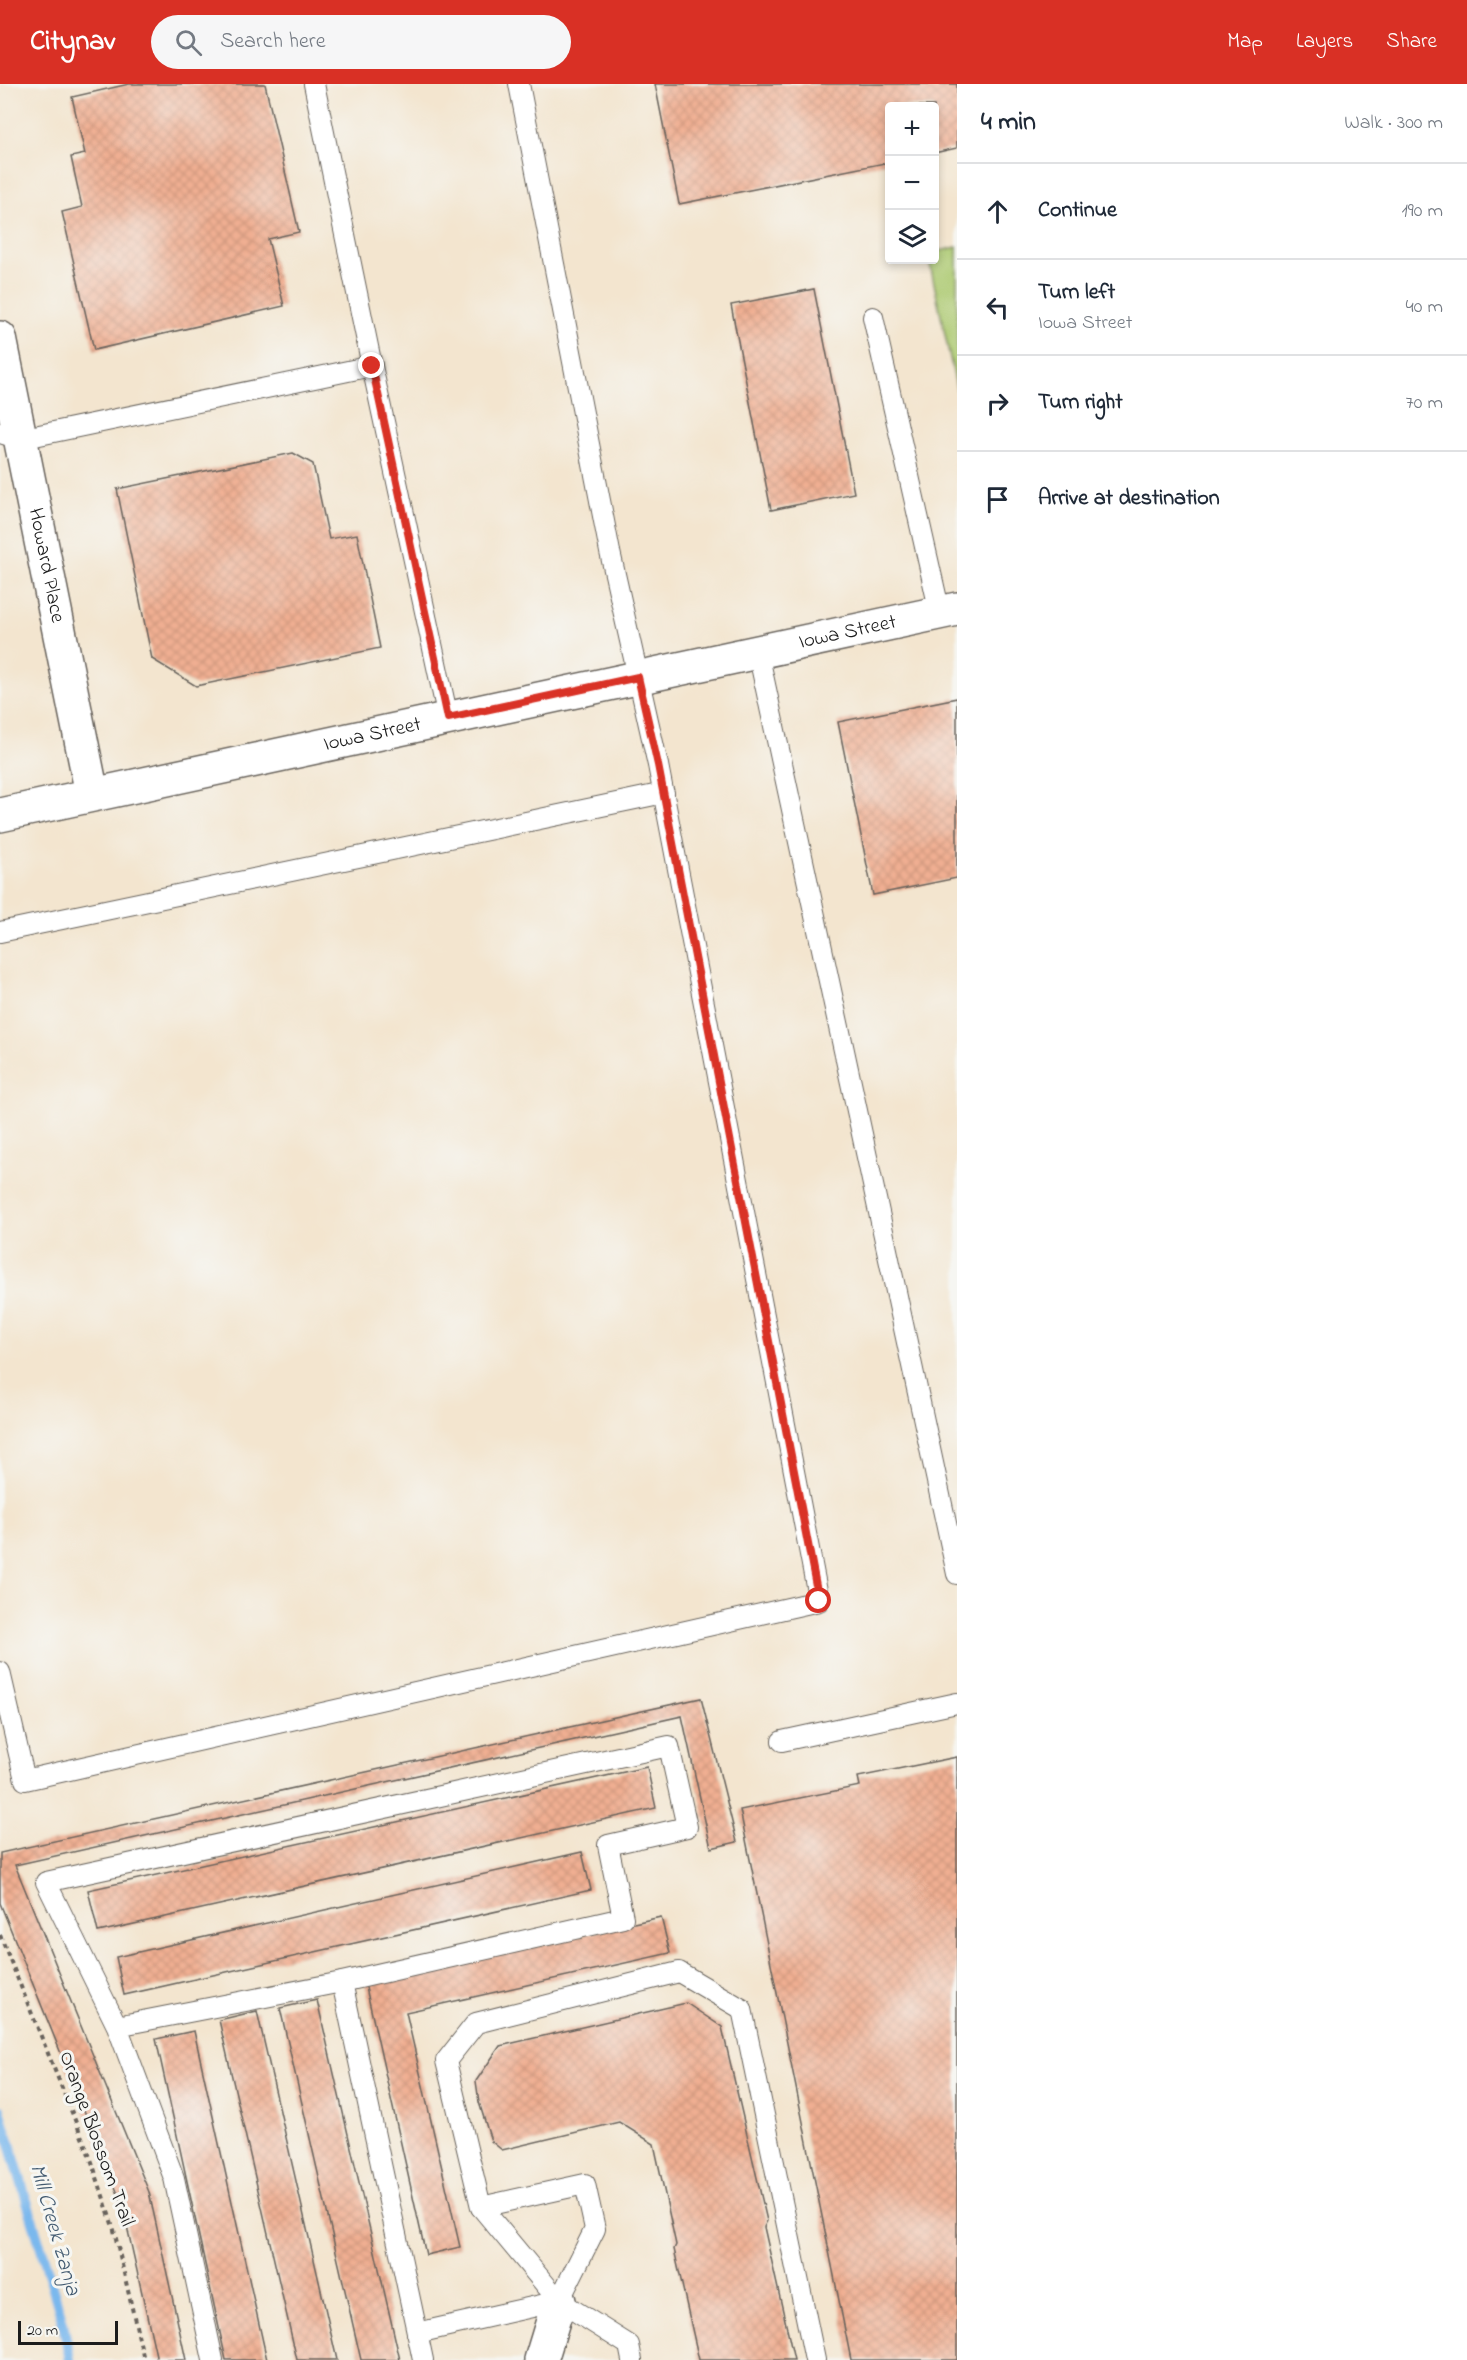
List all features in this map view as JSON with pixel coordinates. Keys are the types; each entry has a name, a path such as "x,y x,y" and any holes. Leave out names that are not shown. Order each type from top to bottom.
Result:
{"street":[{"name":"Howard Place","path":"0,338 10,436 92,794"},
{"name":"Iowa Street","path":"0,815 949,611"},
{"path":"541,2360 559,2301"}],"lane":[{"path":"314,84 448,718"},
{"path":"0,1672 25,1780 819,1601 664,793 610,552 519,84"},
{"path":"873,317 949,611"},
{"path":"10,436 372,366"},
{"path":"758,652 957,1574"},
{"path":"0,932 664,793"},
{"path":"782,1741 957,1703"},
{"path":"117,2026 342,1982 623,1918 608,1845 687,1827 669,1746 46,1882 117,2026 174,2178 213,2360"},
{"path":"632,2360 629,2345 559,2301 481,2207 446,2061 476,2023 679,1972 742,2009 815,2360"},
{"path":"342,1982 423,2360"},
{"path":"481,2207 585,2184 595,2229 559,2301"},
{"path":"417,2333 559,2301"}],"path":[{"name":"Orange Blossom Trail","path":"0,1935 92,2162 114,2230 144,2360"}],"green space":[{"path":"957,247 957,391 930,264 939,264 939,251"}],"building":[{"path":"129,84 265,84 299,232 268,239 284,306 94,350 62,212 82,207 71,157 85,154 72,97"},
{"path":"655,84 957,84 957,148 939,152 939,102 885,102 885,163 679,204"},
{"path":"814,289 854,493 771,510 731,305"},
{"path":"293,453 313,464 329,539 357,534 380,648 196,686 152,659 117,489"},
{"path":"957,698 957,878 873,895 838,722"},
{"path":"701,1698 737,1842 711,1848 682,1716 15,1865 149,2192 186,2360 157,2360 122,2204 0,1903 0,1853"},
{"path":"957,1757 957,2360 851,2360 740,1810 860,1786 858,1777"},
{"path":"647,1767 656,1808 98,1932 88,1890"},
{"path":"582,1852 591,1890 124,1995 116,1957"},
{"path":"661,1917 670,1953 406,2012 460,2247 426,2255 365,1983"},
{"path":"317,2000 400,2360 361,2360 280,2008"},
{"path":"686,2003 722,2027 767,2221 764,2227 794,2360 699,2360 674,2249 676,2245 654,2144 619,2122 502,2150 491,2141 479,2102 476,2081 500,2046"},
{"path":"257,2011 337,2360 297,2360 219,2020"},
{"path":"194,2031 267,2360 226,2360 156,2039"}],"waterway":[{"name":"Mill Creek Zanja","path":"0,2110 63,2323 70,2360"}],"route":[{"path":"372,366 448,718 638,677 658,765 819,1601"}]}
